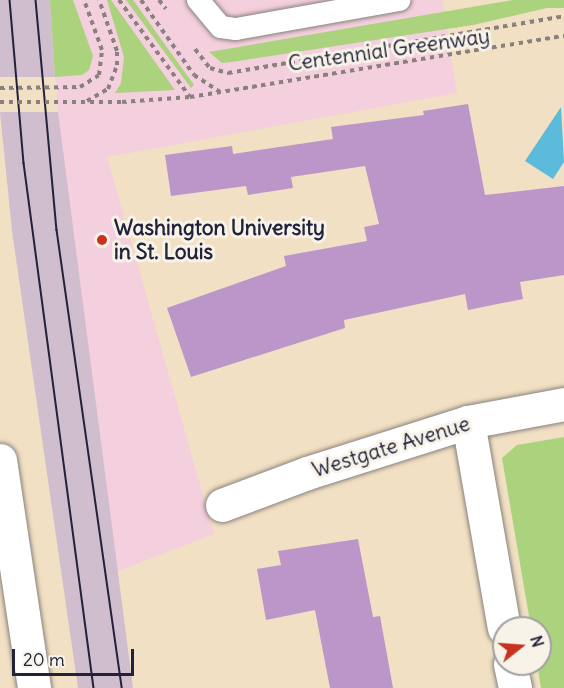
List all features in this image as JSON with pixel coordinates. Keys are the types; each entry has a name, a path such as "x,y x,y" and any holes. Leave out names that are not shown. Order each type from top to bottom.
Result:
{"street":[{"name":"Westgate Avenue","path":"222,506 307,473 468,422 564,404"},
{"path":"468,422 502,616"},
{"path":"0,460 34,688"}],"lane":[{"path":"198,0 221,27 236,29 399,0"}],"path":[{"path":"0,88 80,87 99,75 102,50 84,0"},
{"path":"0,102 87,101 108,89 117,66 117,51 99,0"},
{"path":"119,0 190,97"},
{"path":"141,0 194,75 219,91"},
{"name":"Centennial Greenway","path":"348,53 564,16"},
{"name":"Centennial Greenway","path":"87,101 122,102 190,97 564,36"}],"shaded area":[{"path":"0,0 50,0 55,77 0,77"},
{"name":"Washington University in St. Louis","path":"50,0 442,0 457,93 107,157 214,534 116,572 60,136"},
{"path":"0,112 58,112 133,688 78,688 12,231"}],"green space":[{"path":"50,0 73,0 93,56 89,70 82,75 55,77"},
{"path":"107,0 111,0 175,90 115,93 121,83 124,57"},
{"path":"126,0 133,0 194,85 191,88"},
{"path":"513,0 564,0 564,8 547,8 473,25 232,62 222,63 209,52"},
{"path":"564,437 564,688 541,688 539,676 552,676 552,616 529,616 502,458 517,445"}],"water":[{"path":"561,107 564,162 553,179 525,161"}],"building":[{"path":"468,104 485,195 564,186 564,275 520,282 523,299 468,310 465,294 344,320 345,328 191,377 167,308 286,266 284,256 367,241 364,227 379,224 365,166 291,177 293,188 248,195 246,186 171,196 165,155 232,146 233,154 333,139 331,127 424,115 423,111"},
{"path":"358,539 373,617 380,616 393,688 330,688 315,610 266,620 257,569 281,565 278,551"}],"tram line":[{"path":"10,0 24,163 94,688"},
{"path":"36,0 57,230 122,688"}],"place":[{"name":"Washington University in St. Louis","path":"102,240"}]}
